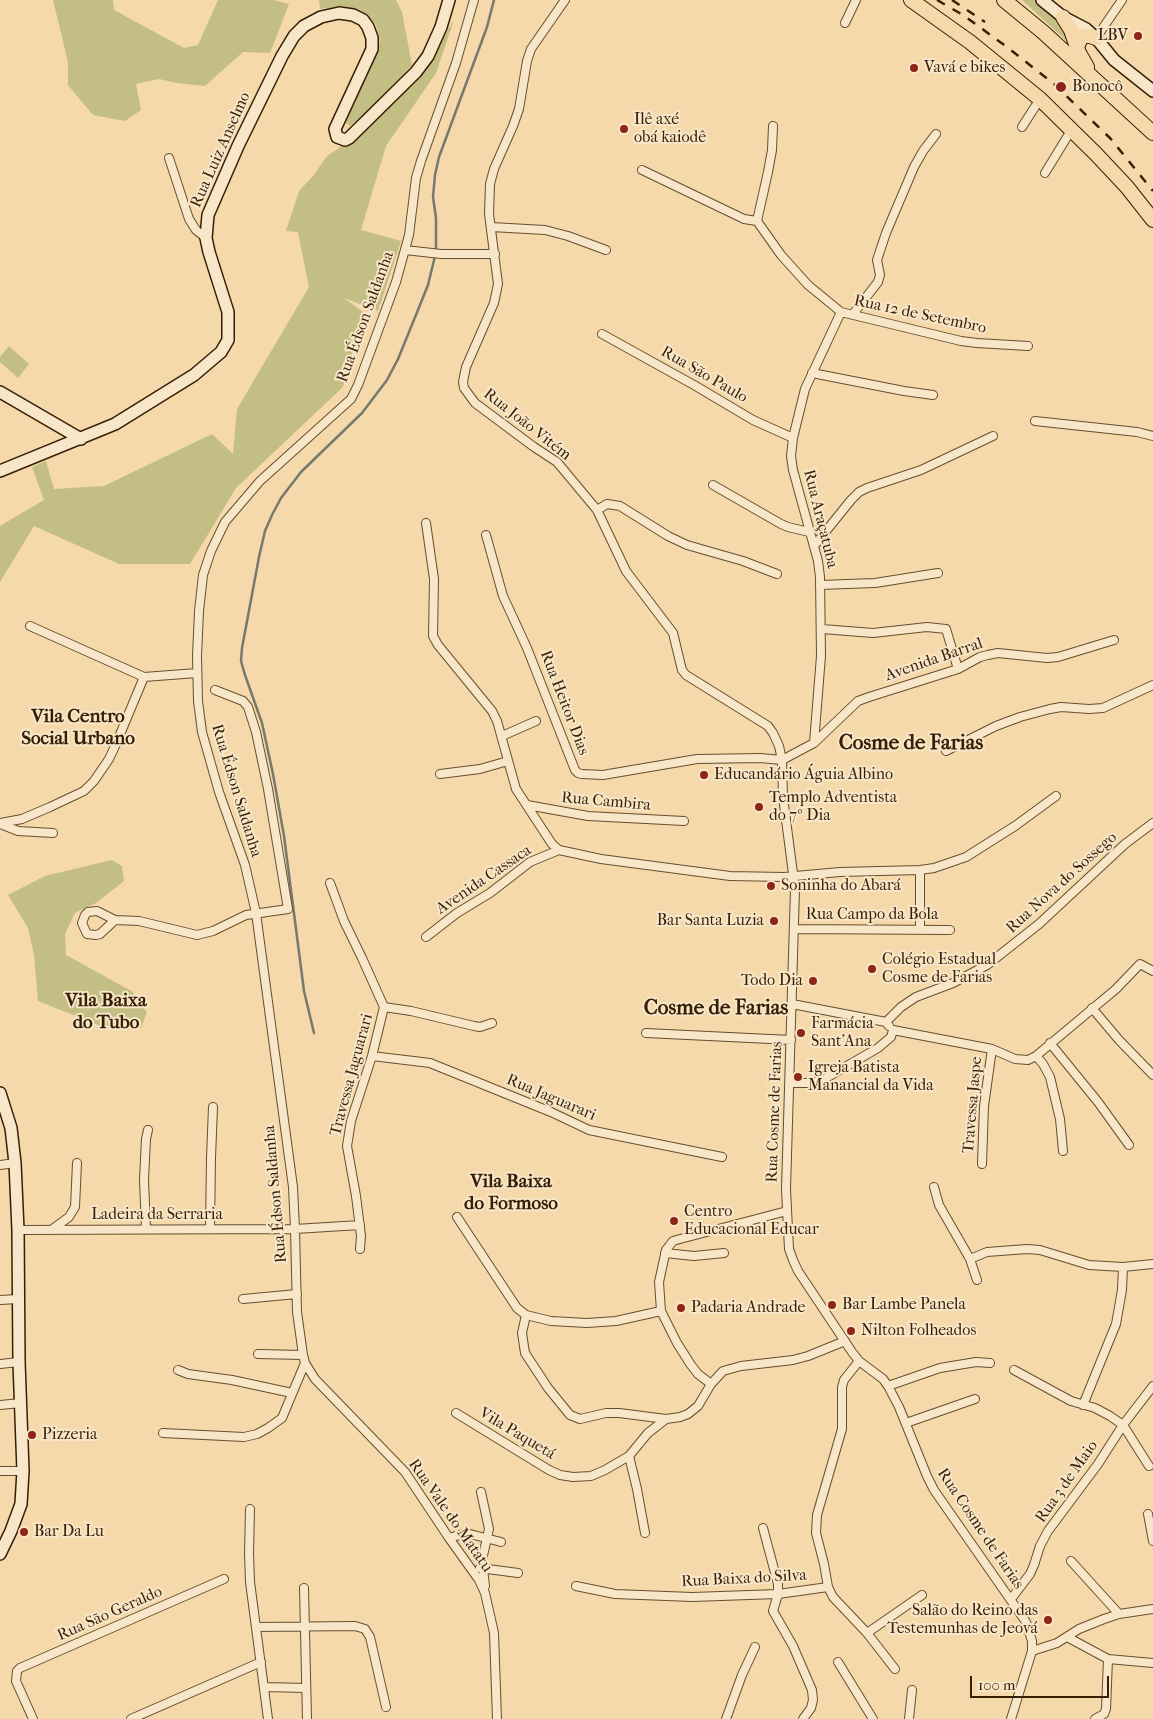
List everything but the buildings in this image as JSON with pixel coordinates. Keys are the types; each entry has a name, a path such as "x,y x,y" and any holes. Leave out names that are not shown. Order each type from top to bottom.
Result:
{"highway":[{"path":"911,0 970,42 1040,99 1072,129 1127,187 1153,220"},
{"path":"1004,0 1028,19 1153,133"},
{"path":"1012,0 1028,19"},
{"path":"1063,17 1071,30 1092,77"},
{"path":"1077,47 1083,36 1096,38"}],"street":[{"name":"Rua Luiz Anselmo","path":"0,471 99,431 131,415 194,375 221,352 228,340 228,312 206,238 208,215 238,146 282,56 294,36 304,26 320,17 339,13 353,15 363,20 368,27 372,38 372,49 335,129 337,137 342,140 349,138 416,72 428,56 441,27 449,0"},
{"name":"Rua Édson Saldanha","path":"305,1363 298,1328 296,1229 292,1187 256,913 245,865 219,792 202,732 197,673 198,620 202,587 207,562 217,536 237,506 255,486 351,399 371,351 406,250 416,178 456,64 474,0"},
{"name":"Rua João Vitém","path":"565,0 537,40 526,62 519,108 494,169 490,184 489,206 498,284 496,296 466,367 463,382 464,388 475,403 557,462 597,510"},
{"path":"845,23 856,0"},
{"path":"1042,0 1063,17 1096,38 1114,60 1153,91"},
{"path":"1096,38 1122,0"},
{"path":"1022,128 1040,99"},
{"path":"642,170 744,219 757,221 772,150 773,126"},
{"path":"1045,173 1072,129"},
{"path":"853,314 878,282 880,275 877,260 886,233 914,167 936,134"},
{"path":"169,158 189,219 196,230 206,238"},
{"name":"Rua 12 de Setembro","path":"757,221 781,255 808,285 841,312 961,341 1028,346"},
{"path":"491,227 545,230 606,250"},
{"path":"406,250 437,253 495,254"},
{"name":"Rua Araçatuba","path":"814,743 822,629 820,584 818,561 793,470 791,456 793,438 805,389 841,312"},
{"name":"Rua São Paulo","path":"602,334 753,420 793,438"},
{"path":"812,373 933,395"},
{"path":"0,392 81,438"},
{"path":"1034,421 1137,432 1153,436"},
{"path":"814,546 859,492 921,470 993,436"},
{"path":"713,484 781,524 809,532"},
{"path":"597,510 607,504 620,506 668,536 687,545 743,561 777,574"},
{"name":"Rua Cosme de Farias","path":"597,510 626,571 672,633 682,670 686,675 768,726 779,746 782,760 783,798 794,877 788,1240 793,1260 845,1341 859,1361 883,1379 888,1386 934,1490 1026,1622 1030,1632 1032,1651 1011,1719"},
{"path":"426,523 434,579 433,636 438,645 492,711 502,736 513,782 552,844 559,850 601,859 730,876 794,877 840,872 920,870 934,868 966,857 1015,826 1056,796"},
{"name":"Rua Heitor Dias","path":"486,535 503,596 528,648 572,764 578,773 603,775 697,759 760,758 782,760"},
{"path":"820,584 875,583 938,573"},
{"path":"30,626 144,677 197,673"},
{"path":"822,629 873,633 926,627 946,629 958,669"},
{"name":"Avenida Barral","path":"782,760 814,743 863,699 958,669 980,657 988,655 998,653 1047,658 1058,657 1114,640"},
{"path":"0,824 22,818 66,800 84,791 94,781 109,759 144,677"},
{"path":"946,751 996,726 1015,719 1050,709 1089,710 1103,708 1153,685"},
{"path":"115,920 139,921 197,935 205,934 238,918 256,913 288,909 270,798 256,732 248,708 243,701 215,690"},
{"path":"502,736 536,722"},
{"path":"440,774 480,769 508,761"},
{"name":"Rua Cambira","path":"527,805 588,816 684,821"},
{"name":"Rua Nova do Sossego","path":"886,1022 901,1007 916,997 953,983 987,965 1039,924 1126,844 1153,823"},
{"path":"0,824 18,831 53,833"},
{"name":"Avenida Cassaca","path":"426,938 457,913 490,893 530,862 559,850"},
{"path":"920,870 920,929"},
{"name":"Travessa Jaguarari","path":"330,883 344,921 378,990 384,1007 372,1056 351,1121 347,1146 360,1226 360,1249"},
{"name":"Rua Campo da Bola","path":"794,929 950,930"},
{"path":"792,1004 886,1022 893,1030 992,1049 1021,1060 1028,1060 1036,1056 1116,989 1140,964 1153,970"},
{"path":"384,1007 480,1027 492,1024"},
{"path":"1092,1008 1153,1076"},
{"path":"790,1083 813,1083 826,1078 878,1048 891,1036 893,1030"},
{"path":"646,1033 791,1040"},
{"path":"1050,1043 1129,1144"},
{"name":"Travessa Jaspe","path":"982,1164 984,1106 992,1049"},
{"name":"Rua Jaguarari","path":"372,1056 430,1063 551,1112 589,1130 722,1157"},
{"path":"1036,1056 1050,1077 1060,1119 1063,1151"},
{"path":"0,1093 11,1128 15,1163 23,1471 21,1504 12,1531 0,1554"},
{"path":"210,1229 210,1158 213,1107"},
{"path":"146,1229 144,1180 148,1130"},
{"path":"0,1165 15,1163"},
{"path":"54,1228 69,1217 75,1207 78,1163"},
{"path":"934,1187 939,1205 970,1259 977,1280"},
{"path":"711,1384 698,1374 691,1365 677,1343 661,1311 659,1282 668,1245 673,1241 787,1212"},
{"path":"457,1217 517,1308 526,1315 568,1323 616,1320 661,1311"},
{"name":"Ladeira da Serraria","path":"18,1230 54,1228 296,1229 360,1226"},
{"path":"970,1259 987,1252 1040,1250 1089,1265 1122,1267 1153,1264"},
{"path":"665,1253 694,1256 724,1253"},
{"path":"1083,1405 1116,1324 1122,1290 1122,1267"},
{"path":"243,1299 297,1294"},
{"path":"0,1300 18,1299"},
{"path":"526,1315 522,1333 525,1353 548,1388 570,1415 580,1419 606,1413 666,1419 680,1417 698,1406 711,1384 723,1371 731,1368 792,1360 808,1356 845,1341"},
{"path":"258,1354 302,1355"},
{"name":"Rua Baixa do Silva","path":"576,1586 603,1593 692,1597 778,1594 828,1587 816,1533 816,1524 823,1494 839,1446 842,1429 842,1387 844,1380 859,1361"},
{"path":"0,1364 19,1362"},
{"path":"888,1386 940,1368 976,1362 990,1363"},
{"path":"163,1432 244,1437 257,1434 282,1418 305,1363"},
{"name":"Rua Vale do Matatu","path":"305,1363 315,1379 405,1472 472,1569 485,1593 494,1633 497,1719"},
{"path":"178,1370 188,1374 232,1380 292,1393"},
{"path":"1014,1370 1066,1399 1103,1411 1123,1425 1149,1466"},
{"name":"Rua 3 de Maio","path":"1011,1599 1030,1574 1040,1546 1048,1531 1153,1386"},
{"path":"906,1423 975,1399"},
{"path":"0,1405 21,1403"},
{"name":"Vila Paquetá","path":"456,1413 549,1470 560,1475 573,1477 590,1476 605,1470 628,1456 648,1433 666,1419"},
{"path":"628,1456 645,1533"},
{"path":"0,1470 23,1471"},
{"path":"481,1492 488,1521 488,1538 482,1560 485,1593"},
{"path":"250,1509 250,1582 268,1719"},
{"path":"1148,1514 1153,1541"},
{"path":"763,1528 778,1584 778,1594 773,1611 793,1646 812,1690 813,1700 811,1708 803,1719"},
{"path":"449,1538 463,1534 501,1542"},
{"path":"1071,1561 1119,1614"},
{"path":"472,1569 483,1568 518,1573"},
{"name":"Rua Sāo Geraldo","path":"33,1719 16,1681 17,1671 20,1668 224,1579"},
{"path":"828,1587 833,1597 867,1634 895,1670"},
{"path":"304,1588 307,1719"},
{"path":"867,1634 922,1595"},
{"path":"1032,1651 1057,1643 1089,1624 1119,1614 1153,1609"},
{"path":"256,1627 361,1626 365,1628 370,1637 386,1707"},
{"path":"1067,1637 1108,1660 1153,1663"},
{"path":"726,1719 742,1675 755,1647"},
{"path":"1095,1719 1104,1714 1106,1709 1108,1660"},
{"path":"132,1719 261,1662"},
{"path":"838,1662 873,1719"},
{"path":"264,1687 306,1688"},
{"path":"909,1719 912,1690"}],"shaded area":[{"path":"53,0 113,0 114,10 184,48 198,45 218,0 273,0 289,4 270,53 243,52 205,86 159,79 136,84 141,110 125,121 93,115 68,85 68,62"},
{"path":"319,0 396,0 402,12 412,65 368,111 350,126 346,123 380,41 376,25 363,13 343,6 320,9"},
{"path":"1022,0 1035,0 1066,26 1072,46"},
{"path":"454,20 436,73 386,146 361,230 401,241 378,311 344,298 363,312 343,387 236,488 190,564 119,564 34,526 0,582 0,526 44,500 32,467 46,461 54,489 104,486 212,434 233,454 237,409 309,287 298,232 286,231 299,191 313,176 327,156 339,148 425,68"},
{"path":"9,346 29,364 18,378 0,362 0,357"},
{"path":"112,860 122,866 124,881 96,903 75,913 65,934 66,955 133,992 136,1000 147,1012 141,1028 101,1026 38,1001 34,955 28,928 8,895 45,876"}],"waterway":[{"path":"436,251 436,218 433,197 439,157 487,27 494,0"},
{"path":"314,1033 304,991 284,836 273,774 262,723 241,661 242,648 259,557 265,531 272,515 281,498 301,472 362,413 387,380 398,359 428,285 435,256"}],"railway":[{"path":"937,0 963,15 1054,84 1110,138 1153,191"},
{"path":"952,0 985,22"}],"place":[{"name":"LBV","path":"1138,36"},
{"name":"Vavá e bikes","path":"914,68"},
{"name":"Bonocô","path":"1061,87"},
{"name":"Ilê axé obá kaiodê","path":"624,129"},
{"name":"Educandário Águia Albino","path":"704,775"},
{"name":"Templo Adventista do 7º Dia","path":"759,807"},
{"name":"Soninha do Abará","path":"771,886"},
{"name":"Bar Santa Luzia","path":"774,921"},
{"name":"Colégio Estadual Cosme de Farias","path":"872,969"},
{"name":"Todo Dia","path":"813,981"},
{"name":"Farmácia Sant'Ana","path":"801,1033"},
{"name":"Igreja Batista Manancial da Vida","path":"798,1077"},
{"name":"Centro Educacional Educar","path":"674,1221"},
{"name":"Bar Lambe Panela","path":"832,1305"},
{"name":"Padaria Andrade","path":"681,1308"},
{"name":"Nilton Folheados","path":"851,1331"},
{"name":"Pizzeria","path":"32,1435"},
{"name":"Bar Da Lu","path":"24,1532"},
{"name":"Salão do Reino das Testemunhas de Jeová","path":"1048,1620"}],"district":[{"name":"Vila Centro Social Urbano","path":"78,728"},
{"name":"Cosme de Farias","path":"911,744"},
{"name":"Cosme de Farias","path":"716,1009"},
{"name":"Vila Baixa do Tubo","path":"106,1012"},
{"name":"Vila Baixa do Formoso","path":"511,1193"}]}
